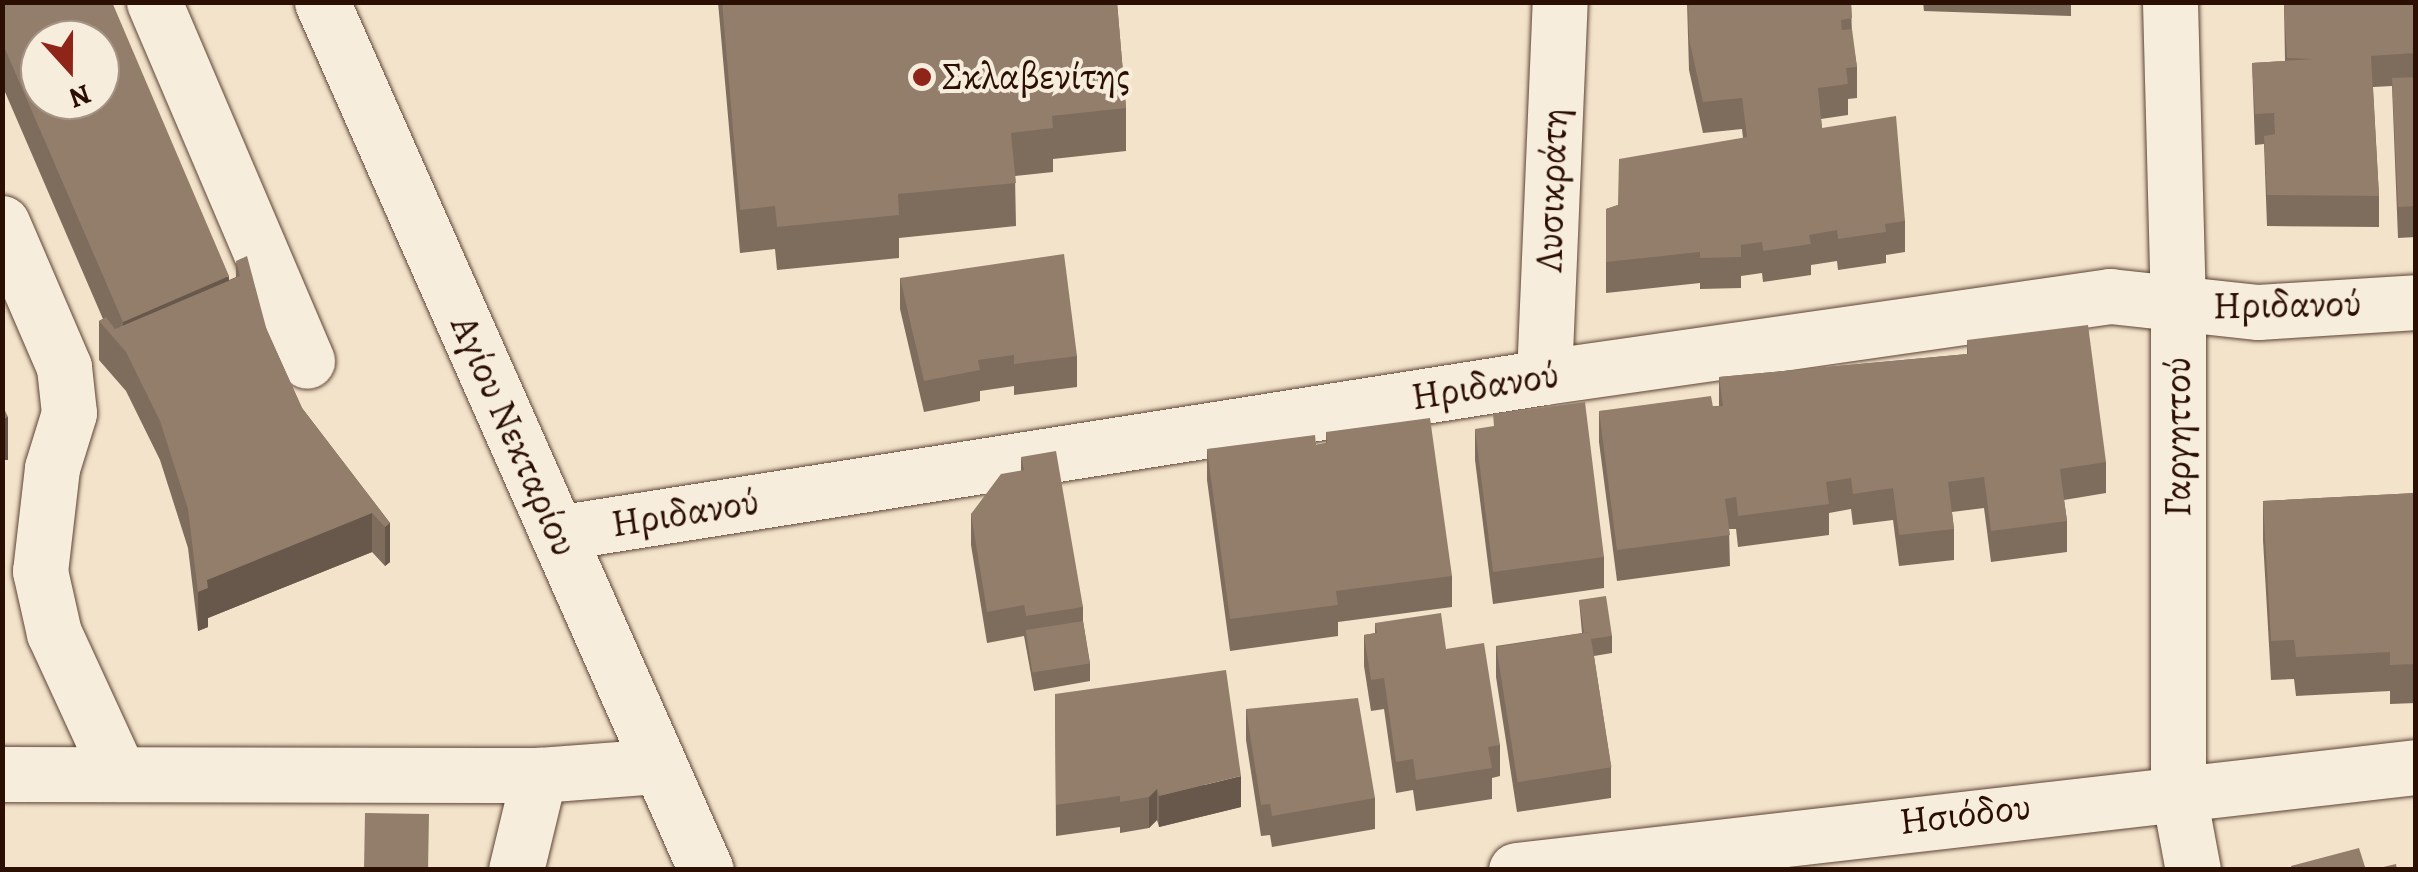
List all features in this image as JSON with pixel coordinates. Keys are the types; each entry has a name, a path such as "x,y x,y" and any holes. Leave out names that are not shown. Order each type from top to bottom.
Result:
{"street":[{"path":"154,2 307,362"},
{"name":"Αγίου Νεκταρίου","path":"322,2 706,870"},
{"name":"Λυσικράτη","path":"1544,376 1560,2"},
{"name":"Γαργηττού","path":"2170,2 2178,304 2178,790 2193,870"},
{"path":"2,223 64,367 68,413 52,468 40,571 54,632 119,774"},
{"name":"Ηριδανού","path":"558,533 1544,376 2110,296 2258,312 2416,302"},
{"path":"2,774 539,775 660,766"},
{"name":"Ησιόδου","path":"1516,870 2178,790 2416,767"},
{"path":"516,869 539,775"}],"building":[{"path":"2,2 112,2 120,20 20,20 20,84 2,42"},
{"name":"Σκλαβενίτης","path":"722,2 1117,2 1126,108 1052,116 1053,128 1011,133 1016,183 898,194 899,215 777,227 775,206 740,210"},
{"path":"1688,2 1851,2 1852,18 1841,20 1842,30 1852,29 1857,67 1846,68 1848,84 1818,88 1822,128 1896,116 1905,221 1885,224 1886,232 1838,239 1837,230 1809,235 1811,244 1763,251 1762,242 1741,245 1741,257 1700,258 1700,252 1606,262 1606,209 1618,205 1619,159 1747,137 1742,98 1703,102 1689,39"},
{"path":"2416,2 2416,53 2371,56 2379,196 2267,195 2264,136 2275,134 2274,113 2255,114 2252,63 2313,59 2287,58 2284,5"},
{"path":"120,21 229,276 123,322 36,120 120,120"},
{"path":"2416,77 2416,206 2398,207 2392,78"},
{"path":"1064,254 1077,356 1014,364 1014,355 978,360 980,370 924,381 900,278"},
{"path":"247,256 267,331 302,408 390,523 385,527 372,513 207,580 208,588 198,592 188,509 160,421 126,352 99,321 106,317 115,329 240,276 236,261"},
{"path":"2088,325 2106,462 2060,469 2067,521 1991,531 1984,477 1948,482 1954,529 1899,535 1893,488 1853,494 1851,478 1826,482 1829,504 1738,516 1736,497 1725,499 1730,535 1617,550 1599,411 1711,396 1713,407 1723,406 1719,377 1968,354 1967,340"},
{"path":"1585,402 1604,557 1493,572 1475,429 1494,426 1493,414"},
{"path":"1430,418 1452,576 1336,591 1338,605 1230,619 1207,449 1315,435 1316,445 1327,443 1326,432"},
{"path":"1056,451 1083,607 1026,616 1024,605 987,612 971,514 1001,474 1024,470 1021,457"},
{"path":"2416,493 2416,664 2390,665 2390,652 2296,657 2294,640 2271,641 2263,501"},
{"path":"1606,596 1612,636 1591,639 1590,632 1584,633 1579,600"},
{"path":"1441,613 1446,649 1484,643 1500,745 1488,747 1492,768 1416,780 1413,759 1396,762 1384,678 1371,680 1364,635 1377,633 1375,623"},
{"path":"1083,621 1090,663 1032,673 1026,630"},
{"path":"1590,632 1611,767 1518,782 1496,647"},
{"path":"1226,670 1241,776 1159,796 1157,789 1149,797 1120,802 1120,796 1056,805 1055,694"},
{"path":"1358,698 1375,798 1272,816 1270,804 1261,805 1246,709"},
{"path":"365,813 429,814 428,870 364,869"},
{"path":"2359,848 2366,870 2292,870 2291,866"},
{"path":"2396,864 2397,870 2371,870"}],"place":[{"name":"Σκλαβενίτης","path":"922,77"}]}
